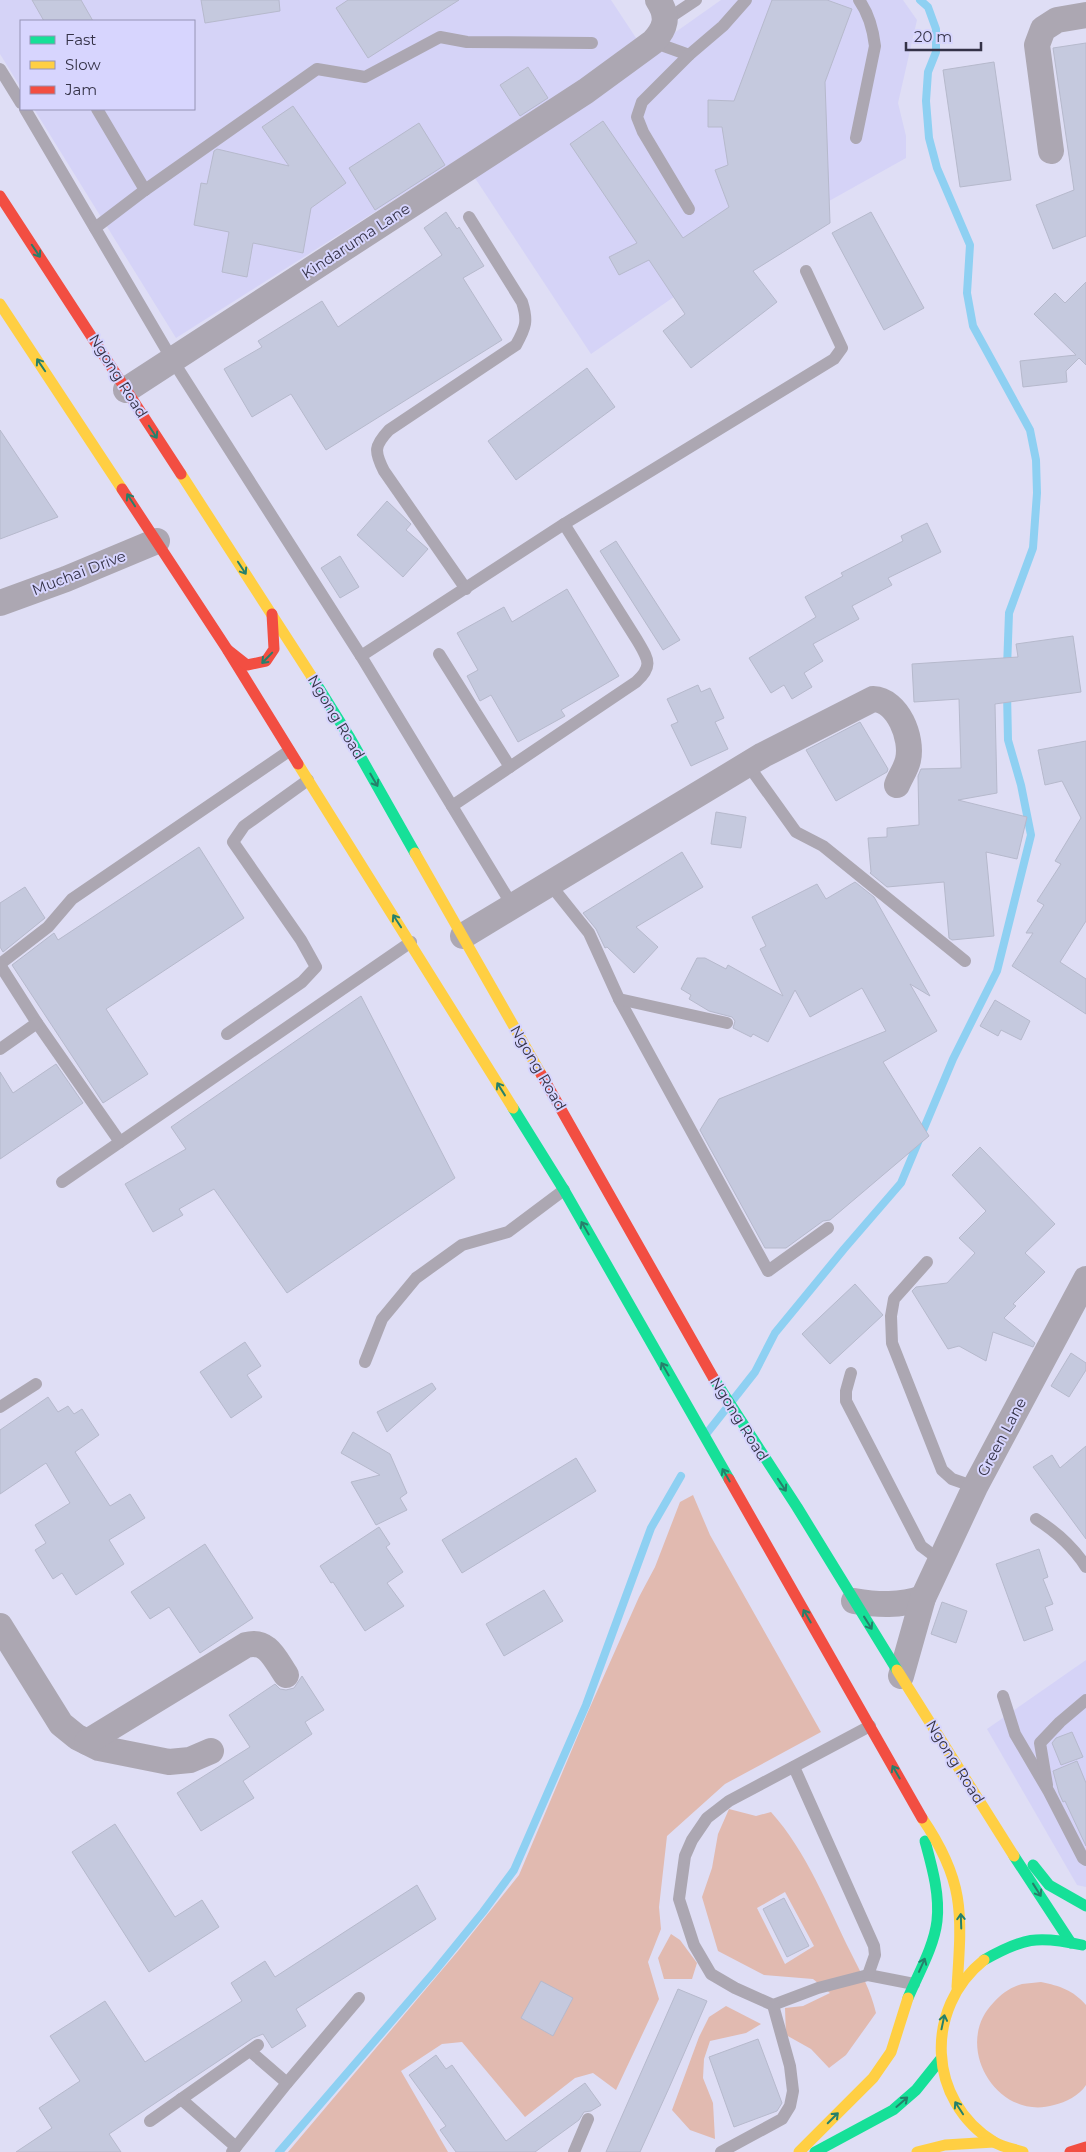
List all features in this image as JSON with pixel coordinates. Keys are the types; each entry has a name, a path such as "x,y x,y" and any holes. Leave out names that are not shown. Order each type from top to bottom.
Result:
{"main road":[{"name":"Ngong Road","path":"0,196 78,312 126,390 272,613 350,738 721,1392 797,1507 992,1820 1081,1945"},
{"path":"4,223 22,230"},
{"path":"0,304 158,541 227,649 564,1190 920,1815 940,1844 949,1861 960,1901 961,1934 956,1987 942,2020 939,2055 947,2089 967,2119 994,2142 1023,2152"},
{"path":"227,649 247,665 260,665 269,659 275,642 272,613"},
{"path":"799,2152 873,2078 891,2052 914,1984 931,1944 937,1922 936,1881 927,1852 920,1815"},
{"path":"992,1820 1049,1885 1086,1906"},
{"path":"956,1987 980,1961 1012,1944 1047,1939 1081,1945"},
{"path":"815,2152 893,2110 916,2090 940,2060"},
{"path":"917,2152 945,2145 994,2142"},
{"path":"1070,2152 1086,2147"}],"street":[{"path":"653,42 662,33 662,10"},
{"path":"1051,151 1037,45 1043,29 1057,20 1086,16"},
{"name":"Kindaruma Lane","path":"126,390 586,91 653,42"},
{"name":"Muchai Drive","path":"0,603 66,579 158,541"},
{"path":"463,936 549,882 748,765 873,699 881,699 889,704 906,732 908,762 897,785"},
{"name":"Green Lane","path":"901,1676 923,1598 940,1561 975,1487 1086,1279"},
{"path":"854,1601 879,1605 909,1602 923,1598"},
{"path":"0,1626 61,1724 77,1737 99,1748 169,1762 190,1760 211,1751"},
{"path":"87,1742 246,1645 256,1642 266,1646 286,1675"}],"lane":[{"path":"662,10 696,0"},
{"path":"689,209 643,132 637,117 642,102 723,26 746,0"},
{"path":"856,138 875,46 867,11 859,0"},
{"path":"95,228 145,190 317,69 365,78 440,37 467,42 592,43"},
{"path":"653,42 690,55"},
{"path":"0,69 20,100"},
{"path":"26,110 172,360 361,656 512,905"},
{"path":"98,110 145,190"},
{"path":"466,589 384,471 376,456 378,442 389,430 516,345 525,330 527,317 522,302 469,216"},
{"path":"361,656 564,524 834,359 842,348 806,271"},
{"path":"452,806 636,682 645,674 649,667 646,655 564,524"},
{"path":"439,654 510,767"},
{"path":"120,1142 37,1023 0,964 48,927 72,899 289,751"},
{"path":"748,765 796,832 823,846 965,960"},
{"path":"227,1034 302,982 316,967 281,911 233,842 244,826 308,780"},
{"path":"549,882 589,933 619,999 768,1271 828,1228"},
{"path":"62,1182 411,942"},
{"path":"619,999 727,1023"},
{"path":"0,1049 37,1023"},
{"path":"365,1362 382,1319 416,1278 462,1245 508,1232 564,1190"},
{"path":"926,1262 894,1299 891,1316 892,1344 942,1470 952,1479 975,1487"},
{"path":"851,1373 846,1391 846,1401 921,1546 940,1561"},
{"path":"0,1407 36,1384"},
{"path":"1036,1518 1052,1529 1080,1558 1086,1567"},
{"path":"1003,1696 1014,1734 1049,1792 1083,1858 1086,1860"},
{"path":"1049,1792 1040,1744 1060,1722 1086,1700"},
{"path":"870,1726 730,1801 707,1818 692,1840 685,1856 679,1899 694,1945 711,1974 773,2005 818,1988 868,1975 914,1984"},
{"path":"794,1766 874,1946 875,1955 868,1975"},
{"path":"181,2099 234,2150 358,1998"},
{"path":"721,2152 782,2119 790,2106 793,2091 790,2066 773,2005"},
{"path":"150,2121 254,2048 287,2083"},
{"path":"574,2152 588,2119"}],"shaded area":[{"path":"0,0 611,0 640,44 176,338 35,110 195,110 195,20 20,20 20,86 0,54"},
{"path":"721,0 903,0 917,20 898,103 906,136 906,158 745,248 591,354 473,175"},
{"path":"693,1495 710,1535 821,1732 725,1784 667,1836 659,1907 661,1929 648,1962 659,1999 616,2090 593,2073 575,2078 525,2117 462,2042 442,2044 401,2071 448,2152 288,2152 458,1951 519,1875 587,1714 639,1597 655,1567 680,1502"},
{"path":"1086,1660 1086,1887 1077,1885 987,1729"},
{"path":"729,1809 756,1816 771,1812 806,1862 862,1975 876,2013 846,2055 829,2068 811,2049 786,2035 785,2008 803,2006 830,1993 813,1979 764,1975 718,1951 702,1897 712,1868 718,1834","holes":["785,1892 814,1946 785,1964 757,1908"]},
{"path":"671,1934 680,1940 697,1963 692,1979 664,1979 658,1958"},
{"path":"1041,1982 1066,1989 1086,2005 1086,2085 1072,2098 1063,2102 1033,2107 1015,2102 999,2091 986,2076 979,2058 977,2039 982,2019 1000,1996 1018,1985"},
{"path":"726,2006 761,2024 746,2033 710,2041 704,2059 703,2078 713,2103 715,2139 690,2130 672,2110 699,2037 709,2017"}],"building":[{"path":"32,0 81,0 92,20 43,20"},
{"path":"201,0 279,0 280,11 205,23"},
{"path":"348,0 459,0 368,58 336,8"},
{"path":"772,0 827,0 852,9 825,82 830,223 753,271 777,302 691,368 663,331 685,314 649,260 619,275 609,257 637,243 570,144 603,121 683,238 729,207 715,170 728,165 722,127 708,127 708,100 734,101"},
{"path":"1086,43 1086,236 1053,249 1036,205 1074,190 1053,48"},
{"path":"994,62 1011,180 960,187 943,70"},
{"path":"528,67 548,98 520,116 500,85"},
{"path":"293,106 346,183 311,208 303,253 253,243 247,277 222,272 229,232 194,225 201,183 207,184 214,151 217,149 289,166 262,127"},
{"path":"419,123 445,165 375,210 349,168"},
{"path":"446,212 457,229 459,227 484,266 463,278 502,340 326,450 291,394 252,417 224,369 262,347 258,341 322,301 338,327 442,255 424,228"},
{"path":"871,212 924,308 884,330 832,233"},
{"path":"1086,282 1086,365 1079,358 1066,371 1067,382 1023,387 1020,361 1076,355 1034,314 1055,293 1065,303"},
{"path":"587,368 615,407 516,480 488,441"},
{"path":"0,430 58,517 0,539"},
{"path":"387,501 411,524 406,530 428,549 403,577 357,535"},
{"path":"927,523 941,552 888,578 892,585 852,606 859,619 813,644 823,661 804,673 812,687 792,699 784,685 771,693 749,658 816,617 805,597 843,576 841,573 903,541 901,536"},
{"path":"616,541 680,640 663,650 600,551"},
{"path":"340,556 359,587 340,598 321,568"},
{"path":"567,589 619,676 561,710 565,716 518,742 491,695 480,701 467,676 478,670 457,633 504,607 512,622"},
{"path":"1073,636 1081,692 995,704 997,793 958,800 1027,817 1017,859 986,852 994,936 952,940 949,938 944,882 887,887 870,873 868,838 887,837 887,828 919,825 918,776 921,769 961,768 959,699 914,702 912,664 1018,657 1016,644"},
{"path":"698,685 701,692 710,688 724,718 715,722 728,749 691,766 671,725 678,722 667,699"},
{"path":"860,722 888,769 887,772 836,801 806,750"},
{"path":"1086,741 1086,921 1060,962 1086,979 1086,1014 1012,966 1033,933 1026,933 1044,905 1037,901 1061,864 1055,861 1081,818 1062,781 1045,785 1038,750"},
{"path":"716,812 746,817 741,848 711,844"},
{"path":"199,847 244,918 106,1009 148,1074 103,1103 12,965 54,933 58,940"},
{"path":"682,852 703,887 636,927 658,947 634,973 607,947 605,948 596,929 583,913"},
{"path":"855,882 874,897 930,996 910,984 937,1031 883,1062 929,1136 830,1220 823,1221 786,1248 765,1248 700,1130 719,1099 886,1031 862,988 810,1017 795,990 768,1042 753,1034 751,1037 733,1028 735,1021 732,1017 709,1011 689,999 691,995 681,989 697,958 705,958 726,969 728,965 783,996 760,949 766,946 752,917 817,884 826,899"},
{"path":"25,887 45,918 3,952 0,947 0,903"},
{"path":"361,996 455,1178 287,1293 214,1189 179,1209 183,1215 153,1232 125,1184 186,1149 171,1127"},
{"path":"995,1000 1030,1021 1021,1040 1001,1030 998,1036 980,1026"},
{"path":"56,1064 83,1103 0,1159 0,1072 13,1093"},
{"path":"980,1147 1055,1224 1025,1253 1045,1272 1013,1304 1016,1306 1004,1318 1035,1343 1033,1347 993,1332 986,1361 959,1346 948,1349 912,1291 916,1287 947,1283 975,1253 959,1238 986,1211 952,1175"},
{"path":"855,1284 883,1315 830,1364 802,1334"},
{"path":"245,1342 261,1366 247,1375 262,1397 231,1418 200,1372"},
{"path":"1071,1353 1086,1363 1086,1370 1069,1397 1051,1386"},
{"path":"432,1383 436,1389 387,1432 377,1412"},
{"path":"48,1397 58,1412 68,1406 74,1414 82,1409 99,1435 75,1452 110,1506 130,1494 145,1518 109,1540 124,1564 76,1595 62,1573 53,1579 35,1550 46,1543 35,1525 70,1503 46,1463 0,1494 0,1430"},
{"path":"353,1432 390,1454 407,1493 400,1498 407,1510 376,1525 351,1482 380,1475 341,1453"},
{"path":"1086,1446 1086,1539 1033,1467 1052,1455 1060,1468"},
{"path":"576,1458 596,1491 462,1573 442,1540"},
{"path":"379,1527 390,1544 386,1547 403,1572 387,1583 404,1606 365,1631 333,1582 331,1583 320,1566"},
{"path":"205,1544 253,1618 200,1653 169,1607 150,1619 131,1592"},
{"path":"1039,1549 1048,1577 1043,1579 1053,1604 1045,1607 1053,1630 1024,1641 996,1564"},
{"path":"544,1590 563,1621 504,1656 486,1624"},
{"path":"942,1602 967,1611 956,1643 931,1634"},
{"path":"302,1676 324,1710 305,1722 312,1734 243,1781 254,1798 201,1831 177,1793 250,1747 229,1715 275,1684 280,1689 294,1688"},
{"path":"1072,1732 1083,1757 1061,1765 1052,1743 1056,1738"},
{"path":"1077,1761 1086,1783 1086,1846 1065,1801 1063,1802 1059,1793 1053,1771"},
{"path":"115,1824 175,1917 202,1900 219,1927 149,1972 72,1852"},
{"path":"417,1885 436,1919 296,2009 306,2026 272,2048 263,2034 253,2038 109,2134 121,2152 16,2152 52,2128 39,2108 80,2081 50,2036 105,2001 145,2062 242,2001 231,1983 265,1961 275,1977"},
{"path":"784,1898 809,1946 787,1957 763,1909"},
{"path":"541,1981 573,1998 553,2036 521,2018"},
{"path":"678,1989 707,2001 669,2088 640,2152 606,2152"},
{"path":"758,2039 782,2103 777,2111 734,2127 709,2057"},
{"path":"436,2055 446,2069 452,2065 506,2141 585,2083 601,2105 591,2111 584,2112 579,2120 535,2152 456,2152 440,2130 446,2126 409,2075"}],"waterway":[{"path":"920,0 928,7 936,29 936,52 928,72 926,101 929,138 937,168 970,245 967,293 973,326 1030,430 1036,460 1037,493 1033,548 1009,613 1007,668"},
{"path":"707,1433 755,1372 775,1333 901,1183 953,1059 997,971 1031,835 1021,785 1008,740 1007,692"},
{"path":"279,2152 435,1971 514,1870 586,1705 651,1528 681,1476"}],"traffic: fast":[{"path":"312,677 350,738 415,853"},
{"path":"513,1108 564,1190 729,1479"},
{"path":"714,1379 797,1507 897,1670"},
{"path":"908,1998 929,1950 937,1921 936,1891 925,1841"},
{"path":"1014,1856 1071,1943"},
{"path":"1033,1865 1049,1885 1086,1906"},
{"path":"984,1960 1009,1947 1031,1940 1053,1940 1082,1945"},
{"path":"815,2152 893,2110 916,2090 940,2060"}],"traffic: slow":[{"path":"0,304 122,489"},
{"path":"181,474 312,677"},
{"path":"298,764 513,1108"},
{"path":"415,853 541,1074"},
{"path":"897,1670 1014,1856"},
{"path":"922,1818 936,1840 946,1861 958,1898 960,1938 957,1987"},
{"path":"984,1960 964,1980 951,2003 943,2028 941,2054 946,2079 956,2103 972,2124 997,2144 1023,2152"},
{"path":"799,2152 873,2078 891,2052 908,1998"},
{"path":"917,2152 945,2145 994,2142"}],"traffic: jam":[{"path":"0,196 181,474"},
{"path":"122,489 227,649 298,764"},
{"path":"228,650 247,665 266,661 274,649 272,614"},
{"path":"541,1074 714,1379"},
{"path":"729,1479 922,1818"},
{"path":"1070,2152 1086,2147"}]}
